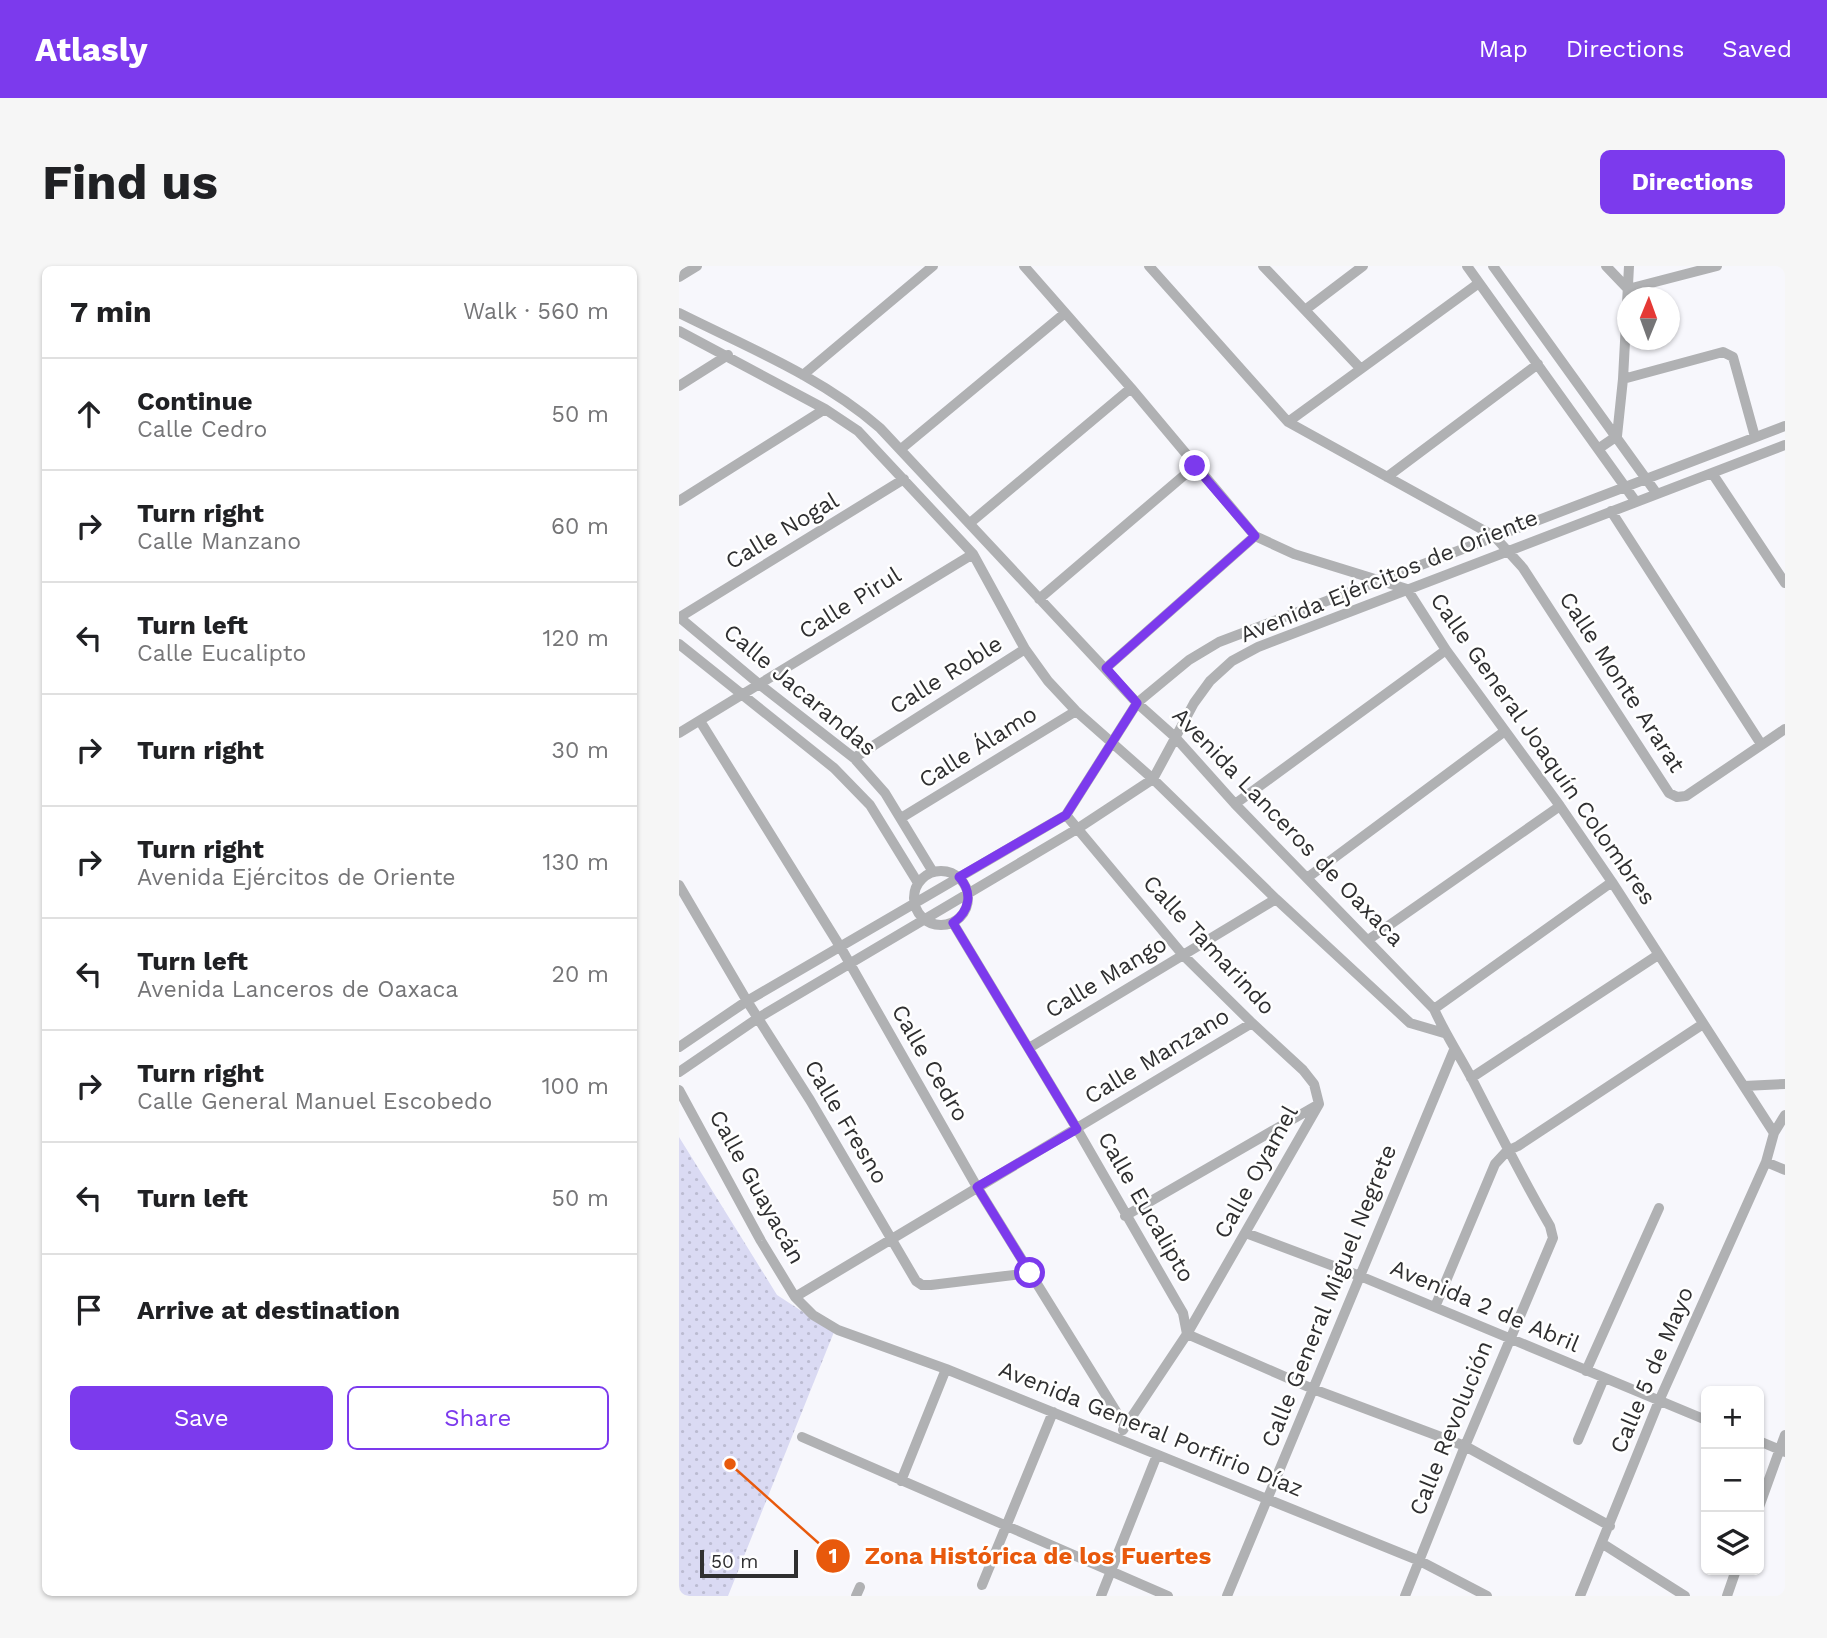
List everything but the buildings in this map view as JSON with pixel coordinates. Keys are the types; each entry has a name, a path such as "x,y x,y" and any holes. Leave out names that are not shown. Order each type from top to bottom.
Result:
{"street":[{"path":"679,277 698,266"},
{"path":"803,375 933,266"},
{"name":"Calle General Joaquín Colombres","path":"1024,266 1255,536 1294,554 1407,589 1446,650 1612,882 1744,1086"},
{"name":"Calle Monte Ararat","path":"1149,266 1289,422 1494,536 1508,550 1523,568 1669,793 1677,797 1686,796 1785,729"},
{"path":"1263,266 1360,368"},
{"path":"1305,310 1363,266"},
{"path":"1468,266 1636,502"},
{"path":"1493,266 1657,494"},
{"path":"1606,266 1625,287"},
{"path":"1627,287 1629,266"},
{"path":"1635,287 1717,266"},
{"path":"1289,422 1479,283"},
{"name":"Avenida Lanceros de Oaxaca","path":"679,313 803,375 857,408 901,449 1137,703 1175,737 1234,804 1434,1009 1444,1033 1471,1078 1553,1238"},
{"path":"901,449 1065,313"},
{"path":"679,331 825,409 857,431 973,554 1025,649 1048,681 1076,711 1153,779 1276,899 1410,1023 1444,1033"},
{"path":"1598,449 1617,436 1624,350"},
{"path":"1623,379 1723,352 1729,354 1733,357 1755,437"},
{"path":"679,386 728,355"},
{"path":"1387,477 1538,364"},
{"path":"970,523 1131,388"},
{"path":"679,501 825,409"},
{"name":"Avenida Ejércitos de Oriente","path":"679,1047 747,1001 1066,815 1137,703 1189,660 1219,642 1785,426"},
{"name":"Avenida Ejércitos de Oriente","path":"679,1072 758,1018 1077,829 1153,779 1210,681 1233,662 1258,647 1785,445"},
{"path":"1039,599 1195,466"},
{"path":"1711,473 1785,583"},
{"name":"Calle Nogal","path":"679,617 904,479"},
{"path":"1611,511 1762,744"},
{"path":"1106,668 1255,536"},
{"name":"Calle Pirul","path":"679,733 973,554"},
{"name":"Calle Jacarandas","path":"679,617 854,758 885,793 933,872"},
{"name":"Calle Jacarandas","path":"679,644 834,768 870,805 918,883"},
{"name":"Calle Roble","path":"854,758 1025,649"},
{"path":"1234,804 1446,650"},
{"name":"Calle Álamo","path":"901,818 1076,711"},
{"name":"Calle Cedro","path":"699,721 841,948 977,1187 1125,1426"},
{"path":"1307,878 1505,731"},
{"path":"870,805 885,793"},
{"path":"1368,940 1560,806"},
{"name":"Calle Tamarindo","path":"1066,815 1183,955 1303,1070 1314,1084 1318,1104"},
{"path":"947,871 959,877 968,893 969,900 964,914 953,923 935,925 925,920 914,903 918,883 933,872 947,871"},
{"path":"1434,1009 1612,882"},
{"name":"Calle Fresno","path":"679,885 916,1281 922,1285 1030,1273"},
{"name":"Calle Mango","path":"1028,1048 1276,899"},
{"name":"Calle Eucalipto","path":"953,923 1077,1129 1183,1313 1187,1334"},
{"path":"1471,1078 1658,955"},
{"name":"Calle Manzano","path":"797,1300 890,1239 1252,1023"},
{"path":"1435,1307 1495,1164 1507,1151 1703,1024"},
{"name":"Calle General Miguel Negrete","path":"1227,1596 1454,1050"},
{"path":"1774,1133 1744,1086 1785,1084"},
{"name":"Calle Guayacán","path":"679,1090 761,1241 797,1300"},
{"path":"1125,1216 1318,1104"},
{"name":"Calle Oyamel","path":"1120,1439 1125,1426 1187,1334 1318,1104"},
{"name":"Calle 5 de Mayo","path":"1580,1596 1659,1401 1766,1162 1774,1133 1785,1115"},
{"path":"1766,1162 1785,1170"},
{"path":"1586,1371 1659,1208"},
{"name":"Avenida 2 de Abril","path":"1246,1233 1360,1276 1701,1418"},
{"name":"Calle Revolución","path":"1405,1596 1553,1238"},
{"name":"Avenida General Porfirio Díaz","path":"797,1300 838,1330 946,1369 1420,1561 1487,1596"},
{"path":"1187,1334 1313,1389 1465,1446 1610,1526"},
{"path":"901,1481 946,1369"},
{"path":"1578,1440 1604,1378"},
{"path":"982,1585 1053,1412"},
{"path":"1764,1495 1782,1451 1785,1434"},
{"path":"802,1437 1168,1596"},
{"path":"1764,1443 1782,1451"},
{"path":"1101,1596 1157,1455"},
{"path":"1603,1544 1685,1596"},
{"path":"1727,1596 1734,1575"}],"shaded area":[{"path":"679,1137 777,1295 834,1332 728,1596 679,1596"}],"place":[{"name":"Zona Histórica de los Fuertes","path":"730,1464"}],"route":[{"path":"1030,1273 977,1187 1077,1129 953,923 964,914 969,900 966,887 959,877 1066,815 1137,703 1106,668 1255,536 1195,466"}]}
